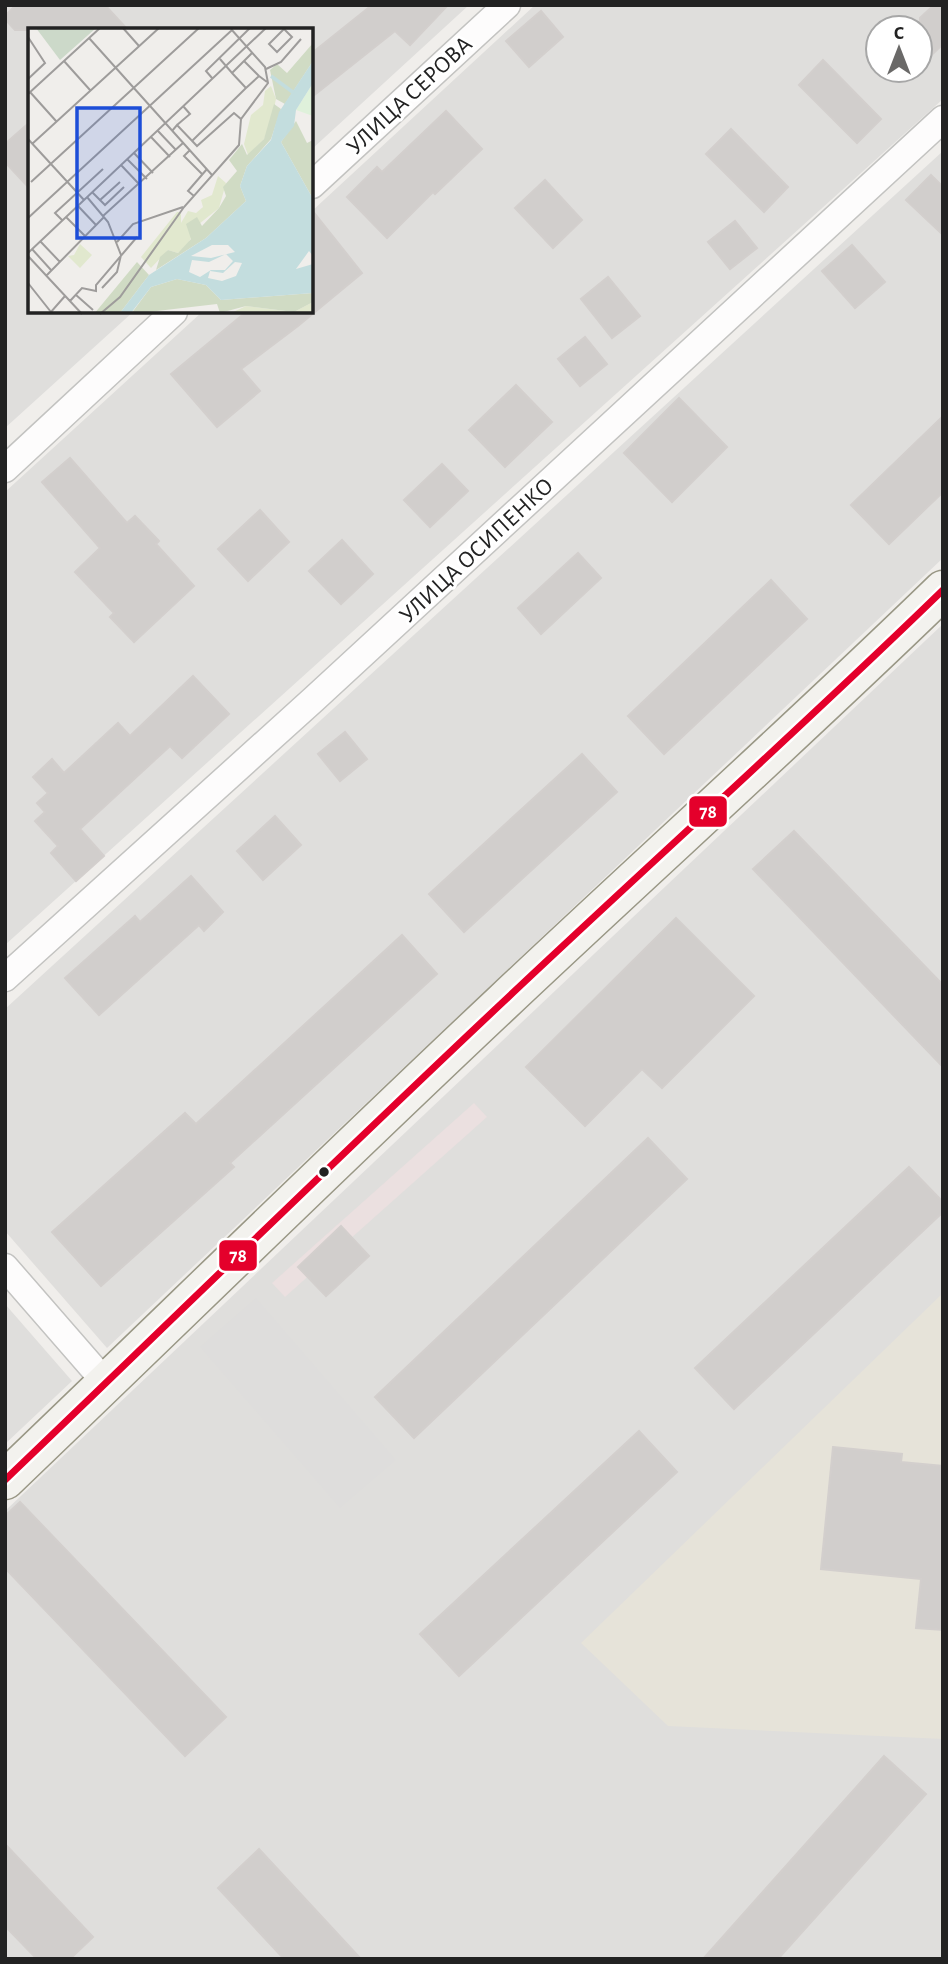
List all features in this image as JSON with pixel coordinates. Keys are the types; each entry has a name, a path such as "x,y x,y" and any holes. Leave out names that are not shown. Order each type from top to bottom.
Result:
{"main road":[{"path":"5,1480 499,1006 943,590"}],"street":[{"name":"УЛИЦА СЕРОВА","path":"313,184 507,5"},
{"name":"УЛИЦА ОСИПЕНКО","path":"5,978 314,699 943,119"},
{"path":"5,468 173,313"},
{"path":"5,1267 106,1383"}],"shaded area":[{"path":"5,5 469,5 313,148 313,28 28,28 28,313 132,313 5,428"},
{"path":"535,5 943,5 943,99 5,945 5,492 201,313 313,313 313,210"},
{"path":"943,151 943,558 107,1348 5,1231 5,1009"},
{"path":"943,624 943,1959 5,1959 5,1511"},
{"path":"474,1103 487,1117 285,1297 272,1283"},
{"path":"943,1293 943,1739 668,1726 581,1643"},
{"path":"256,1298 396,1460 340,1508 200,1347"},
{"path":"5,1304 72,1381 5,1444"}],"building":[{"path":"16,5 105,5 126,28 15,30 5,16"},
{"path":"372,5 448,5 410,45 395,31 313,96 313,52"},
{"path":"934,5 943,5 943,44 934,53 934,14 924,14"},
{"path":"541,11 563,37 529,67 506,41"},
{"path":"823,60 881,119 857,143 799,85"},
{"path":"446,111 482,149 435,194 433,192 387,238 347,197 377,167 382,172"},
{"path":"28,124 28,187 5,162 5,144"},
{"path":"731,129 788,187 764,212 706,154"},
{"path":"931,175 943,187 943,235 906,200"},
{"path":"545,180 582,220 553,248 515,208"},
{"path":"313,211 362,273 298,326 241,369 260,391 217,427 171,374 245,313 313,313"},
{"path":"735,221 757,248 730,269 708,242"},
{"path":"852,245 885,282 855,308 822,271"},
{"path":"608,277 640,316 612,338 581,299"},
{"path":"585,337 607,364 580,386 558,359"},
{"path":"516,385 552,422 505,467 469,430"},
{"path":"679,398 727,447 672,502 624,453"},
{"path":"943,416 943,492 889,544 851,505"},
{"path":"70,458 127,523 135,516 159,541 156,544 194,586 134,642 110,617 114,613 75,572 100,548 42,482"},
{"path":"442,464 468,491 430,527 404,500"},
{"path":"260,510 289,542 248,581 218,549"},
{"path":"342,540 373,574 341,604 309,571"},
{"path":"578,553 601,578 541,634 518,608"},
{"path":"771,580 807,619 664,754 628,716"},
{"path":"193,676 229,714 182,758 170,746 80,829 104,856 76,881 51,853 58,846 35,821 45,812 37,803 48,793 33,777 52,759 64,773 118,723 130,736"},
{"path":"345,732 367,759 340,781 318,754"},
{"path":"582,754 617,792 464,932 429,894"},
{"path":"275,816 301,845 263,880 237,851"},
{"path":"794,831 943,985 943,1067 753,869"},
{"path":"191,876 223,912 204,931 199,925 99,1015 65,978 135,916 140,922"},
{"path":"676,918 754,996 662,1088 642,1069 585,1126 526,1067"},
{"path":"402,935 437,974 230,1163 234,1167 101,1286 52,1232 185,1113 196,1124"},
{"path":"648,1138 687,1179 414,1438 375,1397"},
{"path":"909,1167 943,1202 943,1212 734,1409 695,1368"},
{"path":"341,1226 369,1256 326,1296 298,1267"},
{"path":"639,1431 677,1472 459,1676 420,1634"},
{"path":"833,1447 902,1454 901,1462 943,1466 943,1630 916,1628 921,1579 821,1569"},
{"path":"20,1502 226,1717 185,1756 5,1568 5,1516"},
{"path":"884,1756 926,1794 778,1959 703,1959"},
{"path":"5,1844 93,1937 70,1959 37,1959 5,1926"},
{"path":"259,1849 361,1959 284,1959 218,1888"}],"transit line":[{"name":"78","path":"5,1480 440,1062 943,590"}]}
